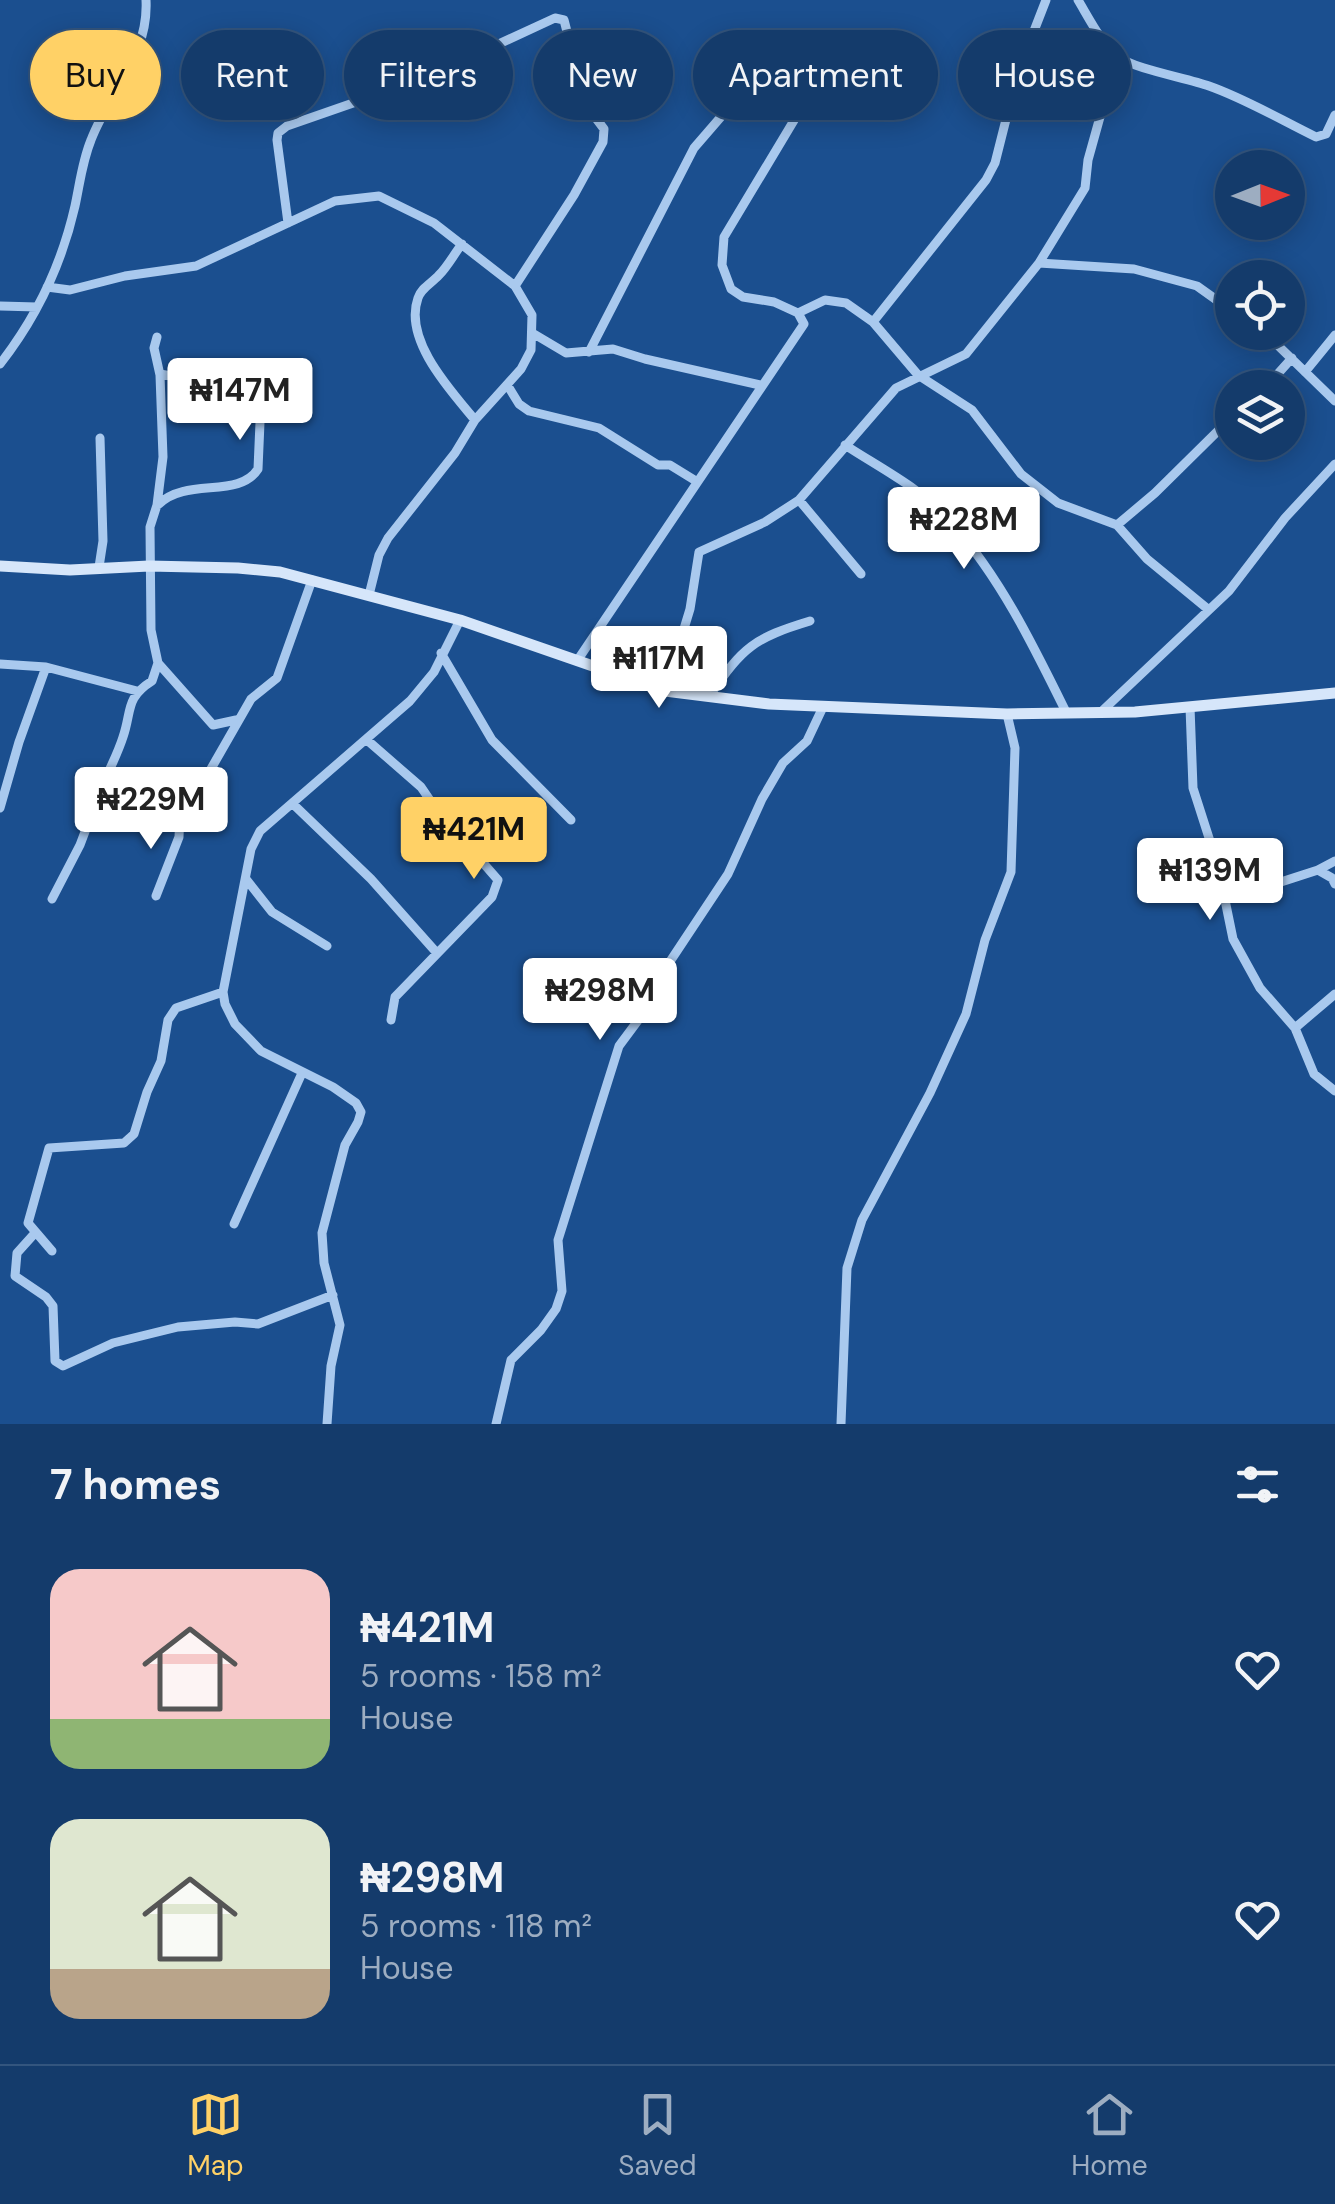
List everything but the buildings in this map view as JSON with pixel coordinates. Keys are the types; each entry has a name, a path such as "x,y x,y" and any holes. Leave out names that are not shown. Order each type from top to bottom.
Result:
{"street":[{"path":"0,364 48,287 74,208 92,135 144,37 146,0"},
{"path":"873,322 986,180 995,163 1018,72 1046,0"},
{"path":"1078,0 1096,30"},
{"path":"288,223 277,140 286,126 425,78 555,18 564,20 586,105 604,129 603,142 515,286"},
{"path":"1131,64 1214,88 1316,137 1326,134 1335,114"},
{"path":"589,352 694,148 718,120"},
{"path":"576,661 804,324 798,313 774,302 743,298 731,290 722,265 724,238 793,120"},
{"path":"666,692 690,609 698,552 765,522 798,500 896,388 966,354 1040,263 1085,188 1099,120"},
{"path":"48,287 70,290 125,276 196,266 335,201 378,196 434,222 515,286 532,315 534,334 526,360 508,386 475,420 455,453 388,538 379,554 370,595"},
{"path":"462,244 418,297 416,311 421,342 436,375 475,420"},
{"path":"1040,263 1134,269 1197,286 1215,299"},
{"path":"798,313 825,300 846,303 873,322 918,375 972,410 1021,474 1058,503 1118,525 1147,560 1209,610"},
{"path":"0,306 37,307"},
{"path":"534,334 566,353 613,348 645,360 760,385"},
{"path":"1306,372 1335,335"},
{"path":"157,336 154,348 160,374 162,457 158,505 150,527 151,630 158,663 213,724 222,745"},
{"path":"1283,350 1335,401"},
{"path":"1281,370 1292,358"},
{"path":"158,505 169,494 235,484 254,476 258,469 261,400 254,391 160,374"},
{"path":"508,386 518,404 529,410 570,424 599,428 658,464 670,465 696,481"},
{"path":"1118,525 1215,434"},
{"path":"99,567 103,540 100,438"},
{"path":"845,445 950,520 1017,610 1066,712"},
{"path":"1101,712 1229,590 1285,518 1334,466"},
{"path":"798,500 861,574"},
{"path":"0,566 53,570 238,568 312,580 460,620 666,692 769,704 1007,714 1190,707 1335,693"},
{"path":"156,896 179,837 180,814 251,700 277,678 312,580"},
{"path":"326,1424 331,1366 340,1325 324,1263 322,1233 345,1146 360,1112 356,1103 261,1051 235,1024 224,992 251,849 260,831 410,701 434,672 460,620"},
{"path":"710,695 734,659 753,643 766,634 810,621"},
{"path":"442,654 492,740 571,820"},
{"path":"52,900 80,844 125,733 126,716 136,691 152,681 158,663"},
{"path":"0,664 46,667 136,691"},
{"path":"0,808 18,742 46,667"},
{"path":"499,1422 511,1360 541,1330 556,1309 562,1291 558,1240 619,1046 648,1007 671,960 728,874 762,798 783,763 807,741 823,706"},
{"path":"1190,707 1193,788 1233,940 1260,988 1294,1028 1314,1074 1335,1091"},
{"path":"841,1424 847,1268 862,1220 930,1093 966,1014 985,940 1011,872 1015,748 1007,714"},
{"path":"213,724 238,719"},
{"path":"367,740 421,787 498,880 492,897 394,997 390,1020"},
{"path":"103,784 132,802 180,814"},
{"path":"293,804 371,879 436,952"},
{"path":"1222,887 1244,894 1335,861"},
{"path":"1318,870 1335,884"},
{"path":"246,880 272,912 327,946"},
{"path":"52,1251 28,1223 49,1148 124,1143 134,1134 146,1092 161,1061 168,1020 176,1008 224,992"},
{"path":"1294,1028 1335,994"},
{"path":"234,1224 302,1073"},
{"path":"34,1234 18,1253 15,1276 53,1306 55,1360 63,1366 113,1342 178,1327 258,1324 333,1295"}]}
